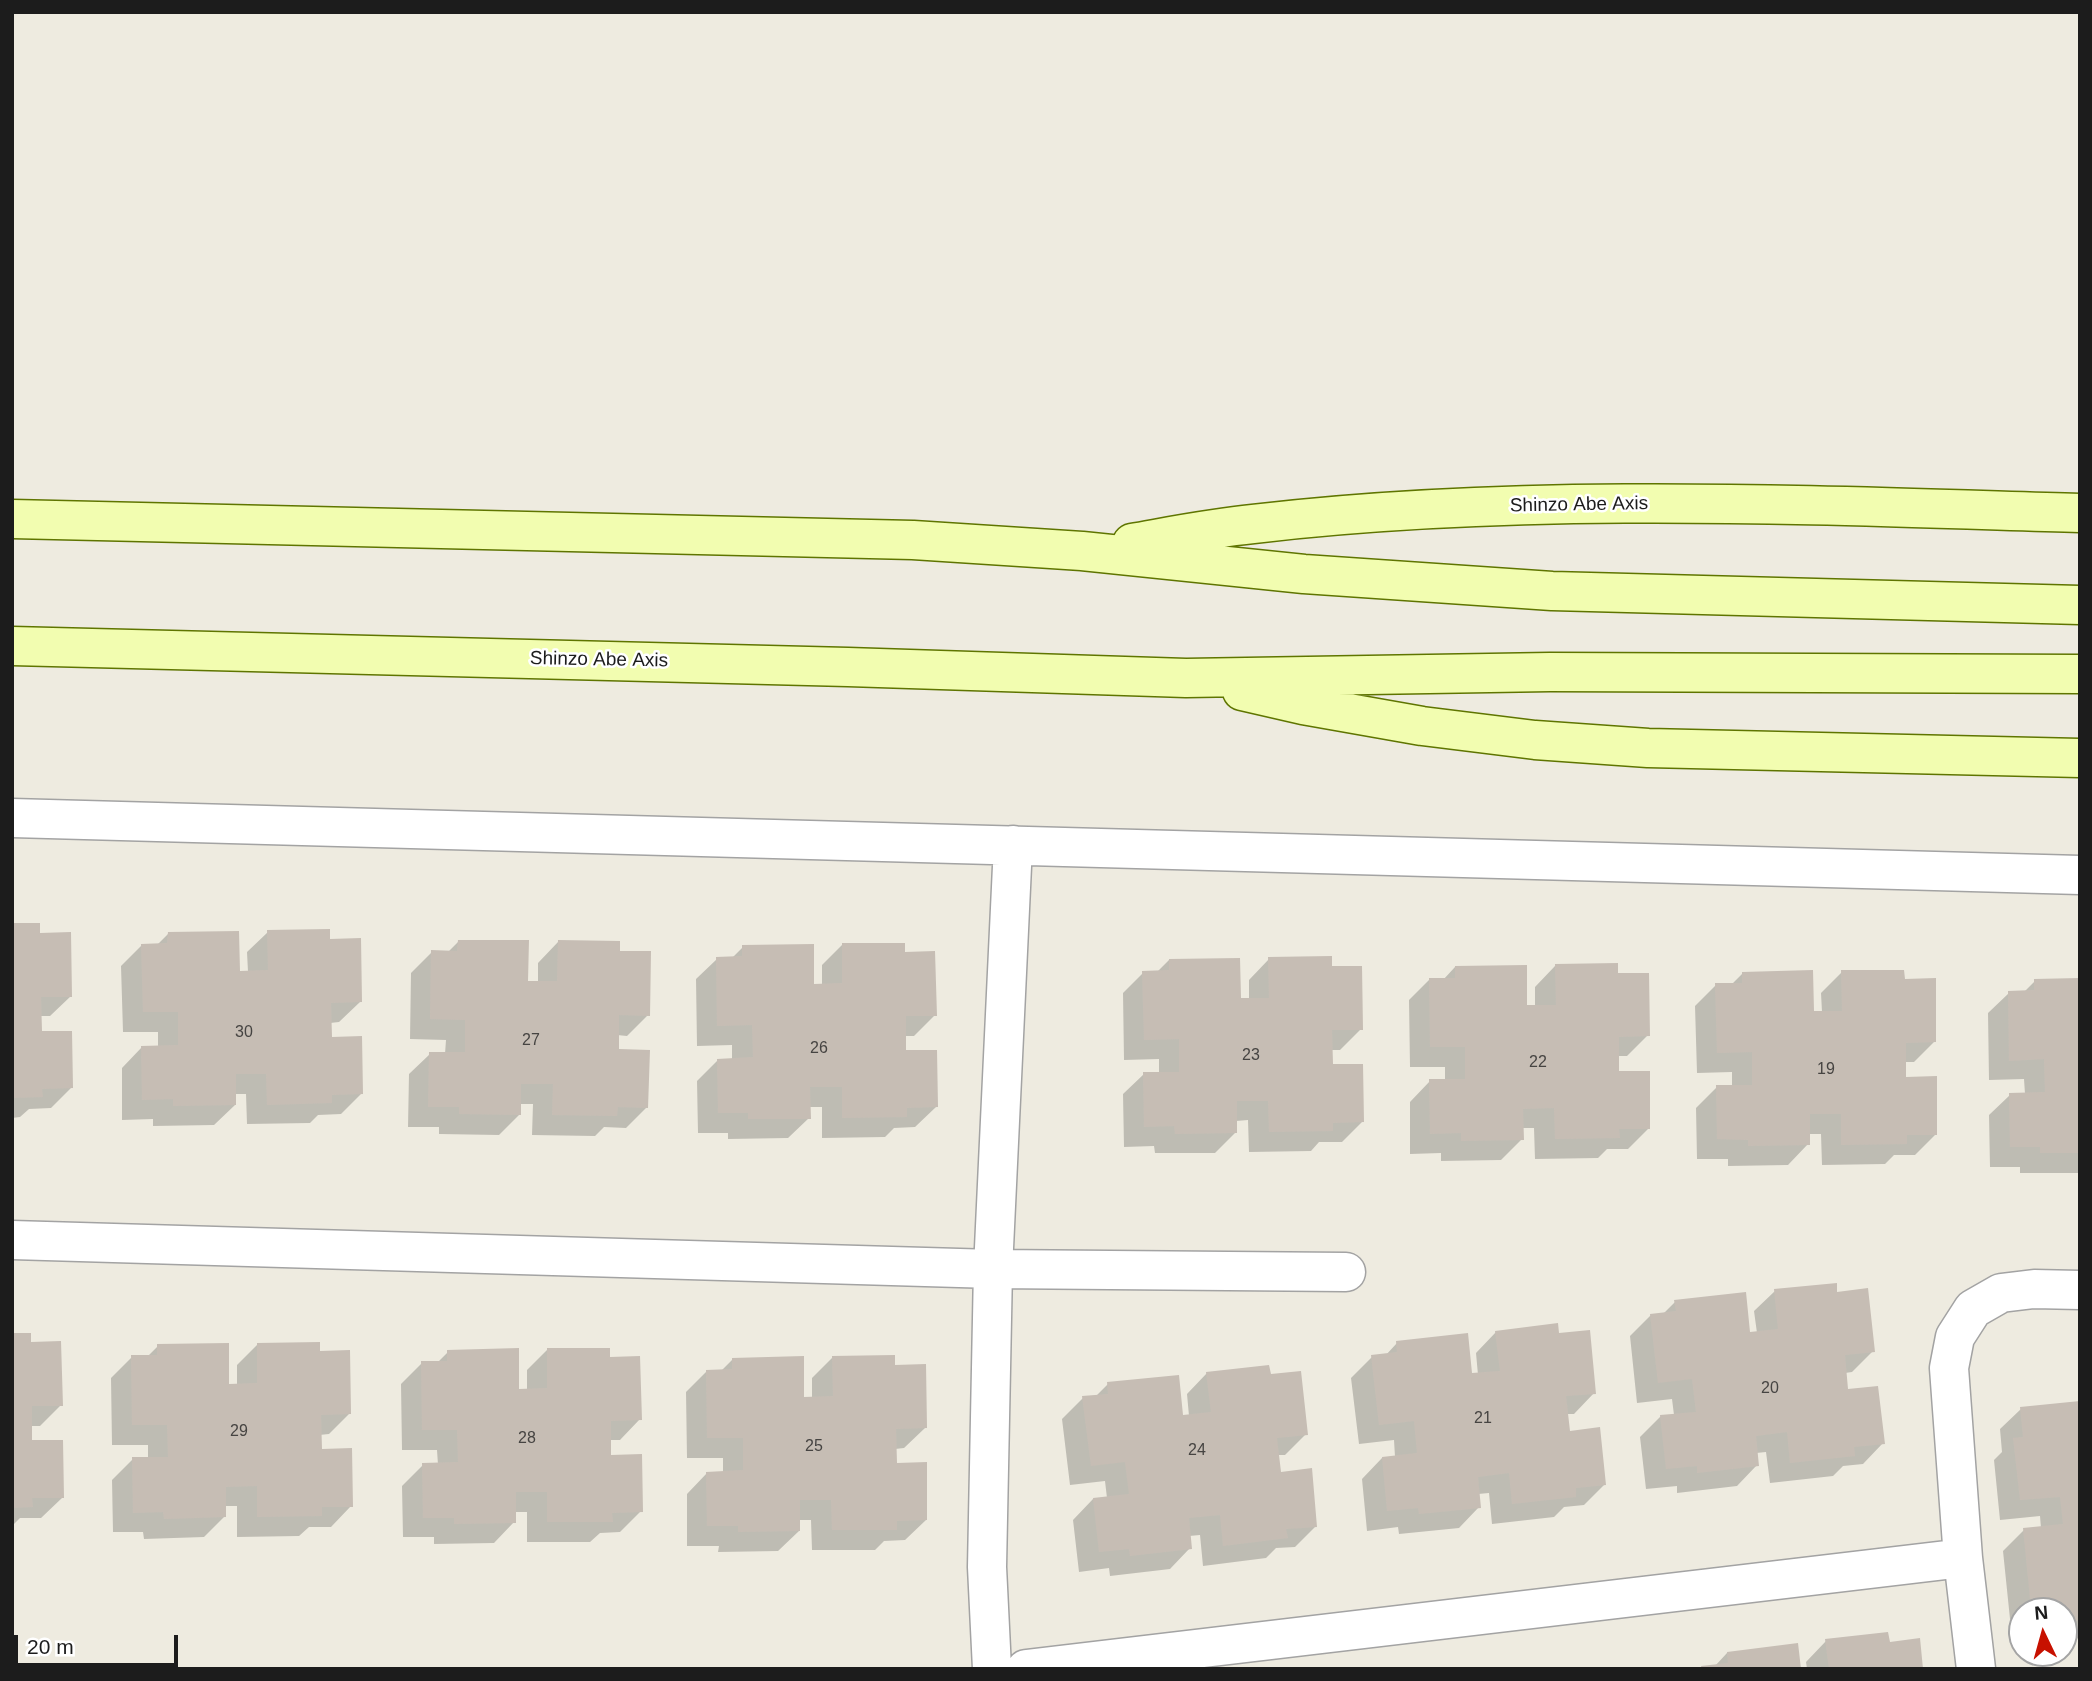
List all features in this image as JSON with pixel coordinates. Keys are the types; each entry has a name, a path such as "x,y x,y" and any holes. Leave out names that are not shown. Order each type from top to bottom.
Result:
{"main road":[{"name":"Shinzo Abe Axis","path":"1082,551 1252,524 1423,510 1595,503 1767,503 2080,513"},
{"name":"Shinzo Abe Axis","path":"12,519 751,534 913,540 1082,551 1304,574 1552,591 2080,605"},
{"name":"Shinzo Abe Axis","path":"12,646 1186,678 1550,672 2080,674"},
{"name":"Shinzo Abe Axis","path":"1186,678 1316,707 1422,726 1535,740 1648,748 2080,758"}],"street":[{"path":"12,818 2080,875"},
{"path":"992,1669 987,1567 993,1269 1013,845"},
{"path":"12,1240 993,1269 1346,1272"},
{"path":"1976,1669 1963,1558 1949,1368 1955,1337 1973,1309 2001,1293 2034,1289 2080,1290"},
{"path":"1026,1669 1963,1558"}],"building":[{"path":"12,923 40,923 40,933 71,932 72,997 41,997 42,1031 72,1031 73,1088 42,1089 43,1097 12,1098"},
{"path":"330,929 330,939 361,938 362,1002 331,1003 332,1037 362,1036 363,1094 332,1095 332,1103 267,1105 266,1074 236,1074 236,1105 173,1106 173,1099 142,1100 141,1046 178,1045 178,1012 143,1012 141,944 167,943 168,932 239,931 240,971 268,970 267,930"},
{"path":"458,940 529,940 528,981 557,981 558,940 620,941 620,951 651,951 650,1016 619,1015 619,1049 650,1050 648,1108 618,1107 617,1116 552,1115 553,1084 521,1084 521,1115 459,1114 459,1107 428,1107 429,1052 465,1052 465,1020 430,1019 431,950 457,951"},
{"path":"842,943 905,943 905,952 935,951 937,1016 906,1016 906,1050 937,1050 938,1107 907,1108 907,1117 842,1118 842,1087 810,1087 811,1119 748,1119 748,1113 718,1113 717,1059 753,1057 752,1025 717,1026 716,957 742,956 742,945 814,944 814,984 842,983"},
{"path":"1332,956 1332,966 1362,966 1363,1030 1332,1030 1333,1064 1363,1064 1364,1122 1333,1123 1333,1131 1269,1132 1268,1101 1237,1101 1237,1133 1175,1134 1174,1126 1144,1127 1143,1072 1179,1072 1179,1039 1144,1040 1142,971 1169,970 1169,959 1240,958 1241,998 1269,998 1268,957"},
{"path":"1618,963 1618,973 1649,973 1650,1036 1619,1037 1619,1071 1650,1071 1650,1129 1619,1129 1620,1138 1555,1139 1554,1108 1523,1109 1524,1140 1461,1141 1461,1133 1430,1134 1429,1079 1465,1079 1465,1047 1430,1047 1429,978 1455,978 1455,966 1527,965 1527,1005 1556,1005 1555,964"},
{"path":"1813,970 1814,1011 1842,1011 1841,970 1904,970 1905,979 1936,978 1936,1042 1906,1043 1906,1077 1937,1076 1937,1135 1907,1135 1907,1144 1841,1145 1841,1114 1810,1114 1810,1145 1748,1146 1748,1140 1717,1139 1716,1085 1752,1085 1752,1052 1717,1053 1715,983 1742,983 1742,972"},
{"path":"2080,978 2080,1153 2040,1153 2040,1147 2010,1147 2009,1093 2045,1092 2044,1059 2009,1061 2008,991 2034,990 2034,979"},
{"path":"1837,1283 1837,1292 1868,1288 1875,1352 1845,1355 1848,1389 1878,1386 1885,1444 1854,1447 1855,1456 1790,1463 1787,1432 1756,1436 1759,1466 1697,1473 1697,1466 1666,1469 1660,1415 1696,1412 1692,1379 1658,1383 1650,1314 1676,1311 1674,1300 1746,1292 1750,1332 1778,1329 1774,1289"},
{"path":"1558,1323 1559,1333 1590,1330 1596,1394 1566,1396 1570,1431 1600,1427 1606,1485 1576,1488 1576,1497 1512,1504 1509,1473 1478,1477 1481,1508 1419,1514 1418,1508 1387,1511 1382,1457 1417,1453 1414,1421 1379,1425 1371,1355 1397,1352 1396,1341 1468,1333 1472,1373 1500,1371 1495,1331"},
{"path":"12,1333 31,1333 31,1342 61,1341 63,1406 32,1406 32,1440 63,1440 64,1498 32,1498 33,1507 12,1508"},
{"path":"320,1342 320,1351 350,1350 351,1414 321,1415 322,1449 352,1448 353,1507 322,1507 322,1516 257,1517 257,1486 226,1487 226,1517 164,1519 163,1512 133,1513 132,1457 168,1457 167,1425 132,1425 131,1355 157,1355 157,1344 229,1343 229,1384 257,1383 257,1343"},
{"path":"519,1348 519,1389 547,1388 547,1348 610,1348 610,1357 640,1356 642,1420 611,1421 611,1455 642,1454 643,1512 612,1513 613,1522 547,1522 547,1492 516,1492 516,1523 454,1524 454,1518 423,1518 422,1463 458,1462 457,1430 422,1430 421,1361 447,1361 447,1350"},
{"path":"895,1355 895,1365 926,1364 927,1428 896,1429 897,1463 927,1462 927,1520 897,1521 897,1530 832,1530 831,1500 800,1500 800,1531 738,1532 738,1526 707,1526 706,1472 743,1470 743,1438 707,1438 706,1370 732,1369 732,1358 804,1356 804,1397 833,1396 832,1356"},
{"path":"1269,1365 1271,1374 1301,1371 1308,1435 1277,1438 1281,1472 1312,1468 1317,1527 1286,1529 1288,1538 1223,1546 1220,1515 1189,1518 1192,1549 1130,1556 1129,1549 1099,1552 1093,1498 1129,1494 1125,1462 1091,1466 1082,1396 1108,1394 1107,1382 1179,1375 1183,1415 1211,1412 1206,1372"},
{"path":"2080,1401 2080,1620 2078,1597 2030,1597 2023,1528 2063,1524 2060,1497 2020,1500 2013,1438 2023,1437 2020,1407"},
{"path":"1888,1632 1890,1642 1920,1638 1923,1669 1829,1669 1825,1639"},
{"path":"1798,1643 1801,1669 1702,1669 1701,1666 1728,1663 1727,1652"}]}
